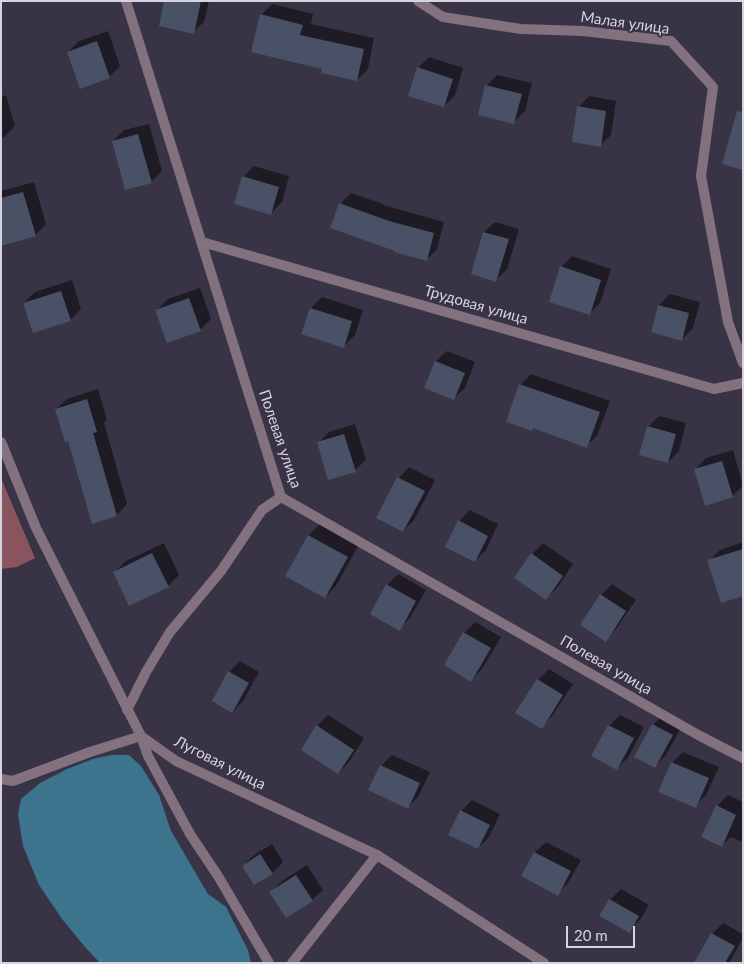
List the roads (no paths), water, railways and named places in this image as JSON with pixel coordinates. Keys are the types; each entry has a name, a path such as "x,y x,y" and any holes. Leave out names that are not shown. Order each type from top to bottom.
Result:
{"street":[{"name":"Полевая улица","path":"126,1 281,497 700,736 743,758"},
{"name":"Малая улица","path":"418,1 443,17 521,28 583,31 670,41 713,87 701,176 728,322 743,363"},
{"name":"Трудовая улица","path":"202,242 714,389 743,383"},
{"name":"Луговая улица","path":"1,442 36,528 141,736 176,761 377,855 544,963"},
{"path":"128,710 146,672 170,632 221,571 262,510 281,497"},
{"path":"1,779 13,781 90,752 141,736 148,756 190,834 218,876 269,963"},
{"path":"292,963 377,855"}],"water":[{"path":"111,755 129,755 141,766 159,795 171,831 208,894 226,907 248,950 251,963 100,963 62,919 39,885 23,846 18,814 21,799 40,783 67,769 93,759"}]}
